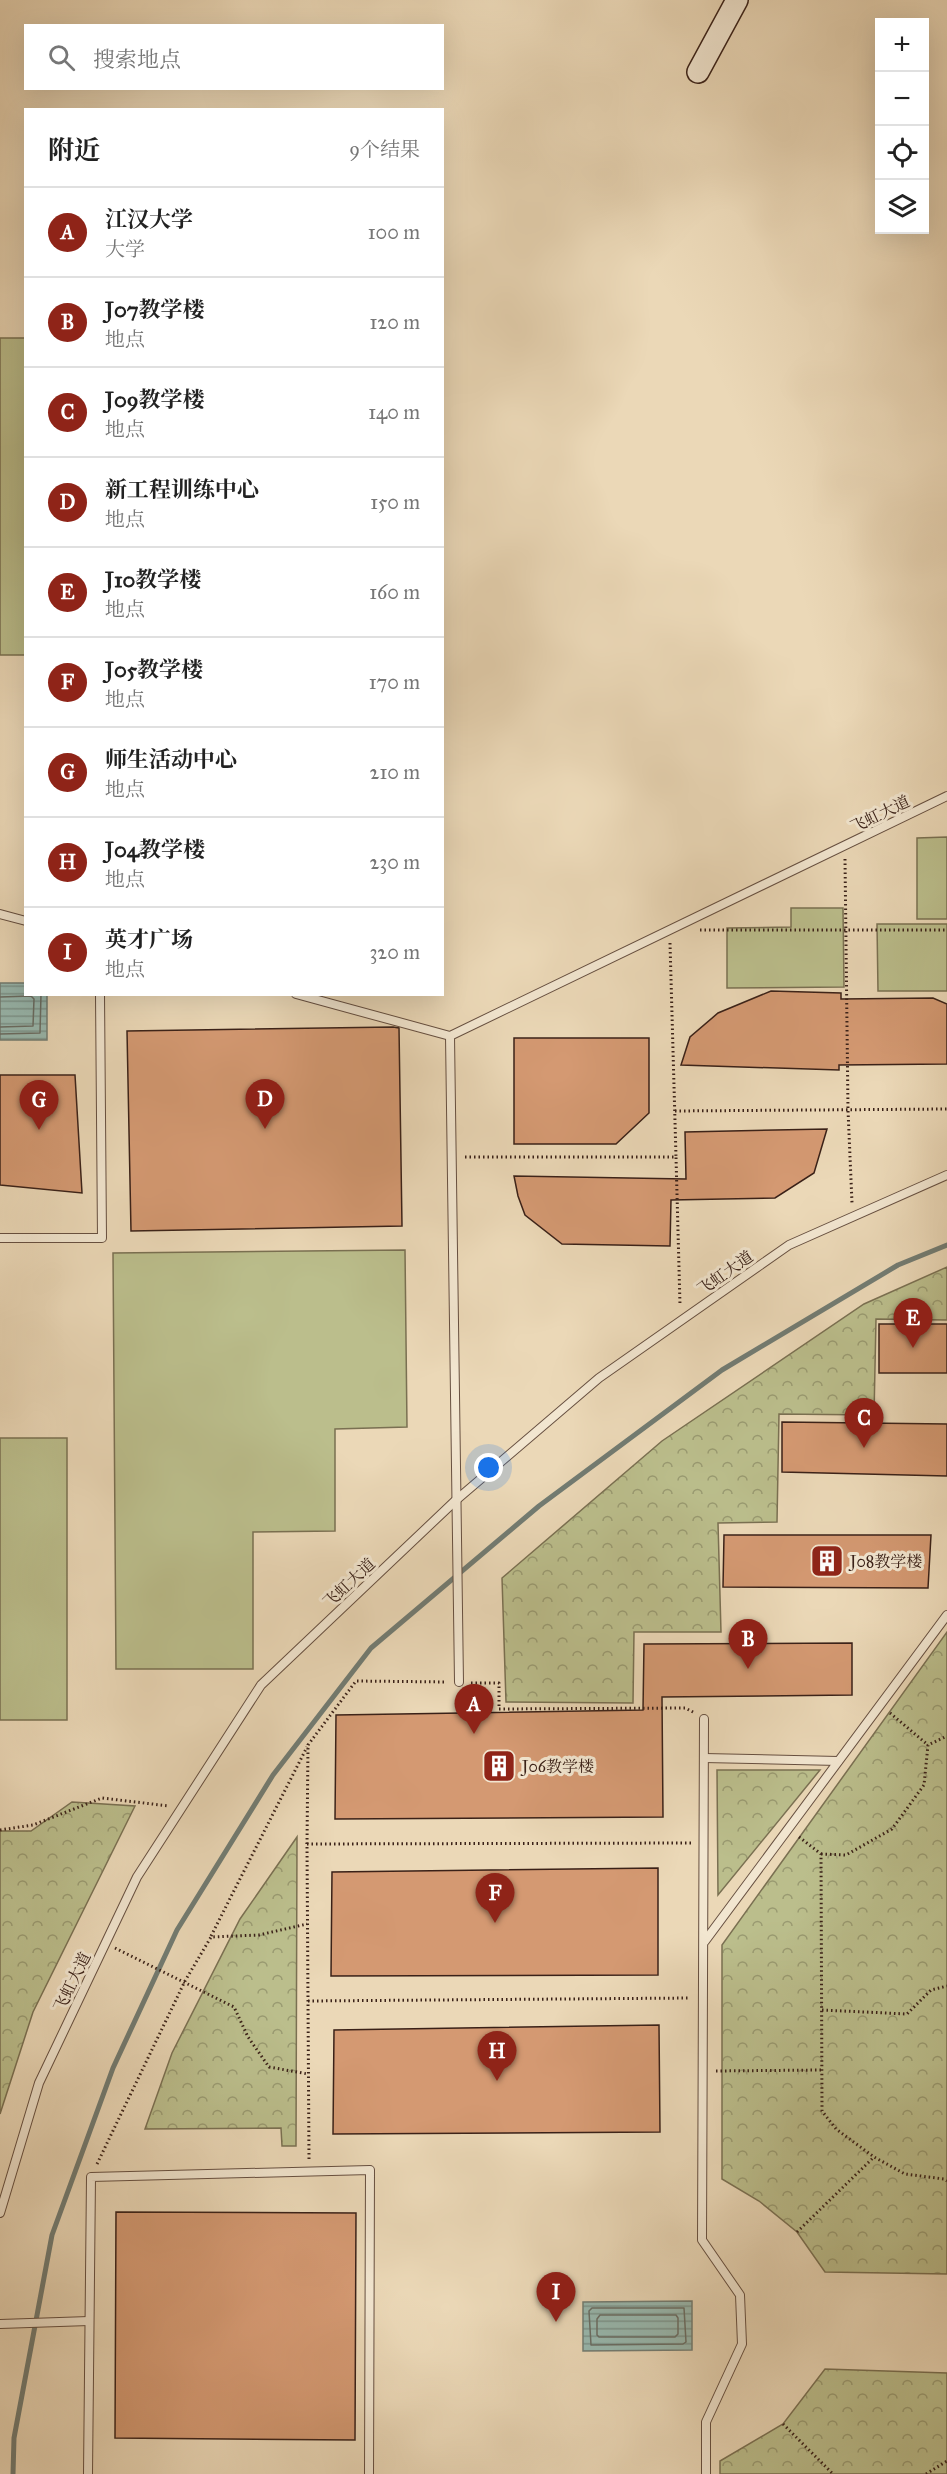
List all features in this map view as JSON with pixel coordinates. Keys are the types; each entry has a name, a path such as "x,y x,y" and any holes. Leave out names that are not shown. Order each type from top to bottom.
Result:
{"street":[{"path":"698,72 737,0"}],"lane":[{"name":"飞虹大道","path":"450,1036 947,796"},
{"path":"0,914 24,920"},
{"path":"0,1238 102,1238 100,996"},
{"path":"303,996 450,1036 459,1682"},
{"name":"飞虹大道","path":"0,2213 39,2083 137,1876 261,1685 455,1501 599,1378 789,1245 947,1175"},
{"path":"705,1941 947,1615"},
{"path":"704,1719 705,1941 702,2240 740,2295 742,2344 706,2422 706,2474"},
{"path":"704,1758 838,1761"},
{"path":"88,2474 91,2176 370,2170 369,2474"},
{"path":"0,2324 89,2321"}],"path":[{"path":"845,846 848,1110 852,1217"},
{"path":"680,1321 670,930 947,930"},
{"path":"675,1111 947,1109"},
{"path":"451,1157 676,1157"},
{"path":"91,2176 185,1981 211,1937 308,1745 356,1682 499,1683 499,1709 685,1708 704,1719"},
{"path":"880,1705 928,1745"},
{"path":"928,1745 947,1736"},
{"path":"308,1745 309,2171"},
{"path":"788,1829 821,1854 846,1855 892,1829 924,1785 928,1745"},
{"path":"0,1830 33,1825 102,1798 182,1807"},
{"path":"307,1845 704,1843"},
{"path":"821,1854 822,2111 836,2129 874,2157 905,2174 947,2181"},
{"path":"211,1937 259,1935 307,1924"},
{"path":"105,1943 234,2007 248,2037 269,2067 308,2074"},
{"path":"822,2010 907,2014 931,1990 947,1986"},
{"path":"308,2001 704,1998"},
{"path":"704,2071 822,2070"},
{"path":"797,2232 874,2157"},
{"path":"783,2424 833,2474"},
{"path":"926,2474 947,2461"}],"green space":[{"path":"0,338 24,338 24,655 0,655"},
{"path":"947,837 947,919 917,919 917,838"},
{"path":"791,908 843,908 844,987 727,988 727,928 791,927"},
{"path":"877,924 947,924 947,991 878,991"},
{"path":"405,1250 407,1427 335,1429 335,1531 253,1532 253,1669 116,1669 113,1253"},
{"path":"947,1267 947,1320 876,1319 874,1415 779,1414 777,1522 718,1523 721,1632 634,1632 633,1703 506,1702 502,1578 662,1441 864,1304"},
{"path":"0,1438 67,1438 67,1720 0,1720"},
{"path":"947,1632 947,2274 825,2272 797,2232 759,2201 722,2179 722,1945"},
{"path":"717,1770 820,1770 718,1895"},
{"path":"72,1802 135,1806 33,2012 0,2114 0,1831 31,1831"},
{"path":"297,1837 296,2146 282,2146 281,2128 145,2129 172,2053 240,1919"},
{"path":"825,2369 947,2373 947,2474 720,2474 720,2461 783,2424"}],"water":[{"path":"0,983 24,983 24,996 47,996 47,1040 0,1040"},
{"path":"692,2301 692,2350 583,2351 583,2302"}],"building":[{"path":"771,991 841,993 841,999 933,998 947,1004 947,1064 839,1065 839,1070 681,1065 690,1037 718,1013"},
{"path":"399,1028 402,1226 131,1231 127,1031"},
{"path":"514,1038 649,1038 649,1113 616,1144 514,1144"},
{"path":"0,1075 75,1075 82,1193 0,1185"},
{"path":"827,1129 814,1173 775,1198 671,1200 670,1246 562,1244 525,1215 514,1176 686,1179 685,1132"},
{"path":"879,1324 947,1324 947,1373 879,1373"},
{"path":"782,1422 947,1424 947,1476 782,1472"},
{"name":"J08教学楼","path":"724,1535 931,1535 928,1588 723,1587"},
{"name":"J06教学楼","path":"852,1643 852,1695 662,1697 663,1817 335,1819 336,1715 643,1710 644,1644"},
{"path":"658,1868 658,1975 331,1976 332,1872"},
{"path":"659,2025 660,2132 333,2134 334,2030"},
{"path":"116,2212 356,2213 355,2440 115,2438"}],"waterway":[{"path":"13,2474 14,2438 52,2235 113,2068 177,1930 273,1775 371,1648 539,1506 722,1370 898,1265 947,1245"}],"place":[{"name":"新工程训练中心","path":"265,1129"},
{"name":"师生活动中心","path":"39,1130"},
{"name":"J10教学楼","path":"913,1348"},
{"name":"J09教学楼","path":"864,1448"},
{"name":"J08教学楼","path":"827,1561"},
{"name":"J07教学楼","path":"748,1669"},
{"name":"江汉大学","path":"474,1734"},
{"name":"J06教学楼","path":"499,1766"},
{"name":"J05教学楼","path":"495,1923"},
{"name":"J04教学楼","path":"497,2081"},
{"name":"英才广场","path":"556,2322"}]}
